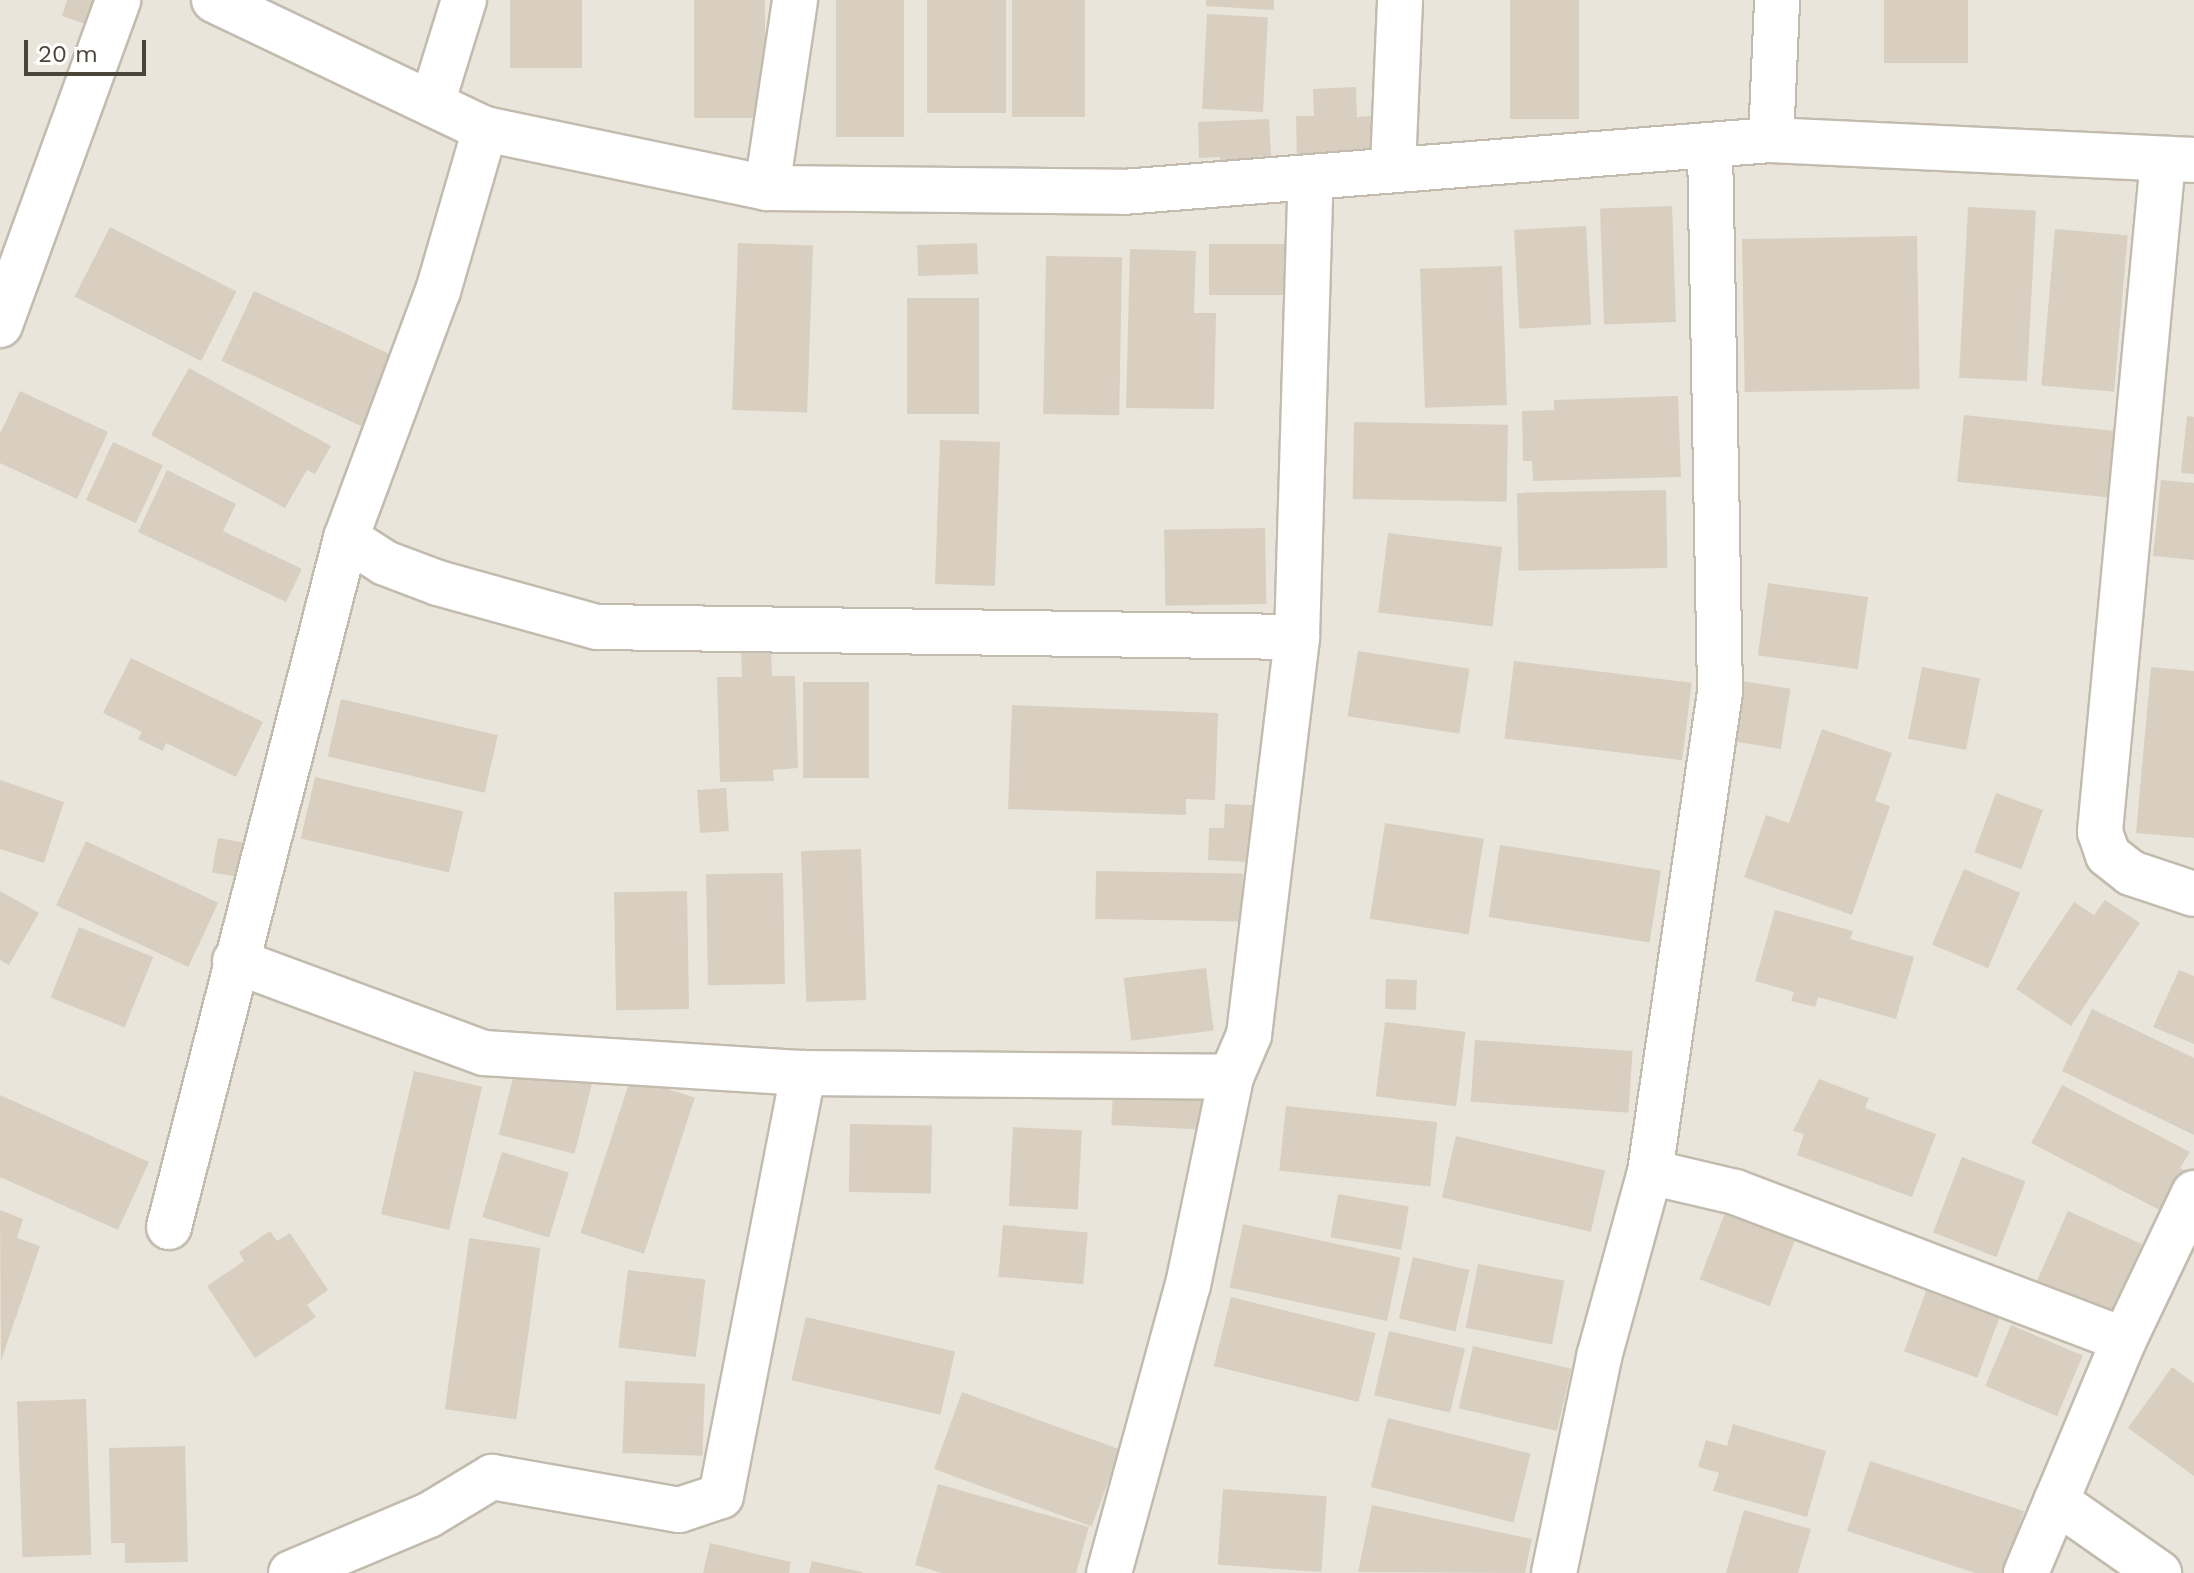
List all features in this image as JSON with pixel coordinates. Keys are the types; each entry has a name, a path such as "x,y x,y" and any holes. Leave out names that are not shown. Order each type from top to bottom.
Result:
{"street":[{"path":"0,325 118,0"},
{"path":"214,0 331,59 433,100 485,129 767,188 1123,192 1771,140 2179,160 2100,832 2108,855 2131,873 2194,894"},
{"path":"433,100 464,0"},
{"path":"767,188 795,0"},
{"path":"1393,168 1400,0"},
{"path":"1771,140 1777,0"},
{"path":"169,1227 346,538 438,291 485,129"},
{"path":"1554,1573 1599,1357 1650,1172 1720,692 1710,145"},
{"path":"1109,1573 1188,1285 1231,1077 1249,1035 1297,637 1311,177"},
{"path":"346,538 385,563 438,583 597,627 1297,637"},
{"path":"235,961 484,1053 803,1073 1231,1077"},
{"path":"291,1573 429,1515 492,1477 679,1510 721,1496 803,1073"},
{"path":"1650,1172 1735,1192 2124,1340"},
{"path":"2026,1573 2124,1340 2194,1193"},
{"path":"2056,1501 2159,1573"}],"shaded area":[{"path":"0,0 2194,0 2194,1573 0,1573"}],"building":[{"path":"67,0 103,0 94,27 62,16"},
{"path":"510,0 582,0 582,68 510,68"},
{"path":"694,0 765,0 765,118 694,118"},
{"path":"836,0 904,0 904,137 836,137"},
{"path":"927,0 1006,0 1006,113 927,113"},
{"path":"1012,0 1085,0 1085,117 1012,117"},
{"path":"1206,0 1274,0 1274,10 1206,6"},
{"path":"1510,0 1579,0 1579,119 1510,119"},
{"path":"1884,0 1968,0 1968,63 1884,63"},
{"path":"1207,14 1268,17 1263,112 1202,109"},
{"path":"1356,87 1357,117 1371,116 1372,156 1297,166 1296,116 1314,116 1313,89"},
{"path":"1269,119 1271,156 1251,157 1251,167 1221,168 1220,157 1199,158 1198,122"},
{"path":"1672,206 1676,322 1604,324 1600,209"},
{"path":"1968,207 2036,211 2027,381 1959,378"},
{"path":"1586,226 1591,325 1519,329 1514,230"},
{"path":"110,227 237,291 201,361 75,296"},
{"path":"2055,229 2128,235 2114,392 2041,385"},
{"path":"1917,236 1920,389 1745,392 1742,239"},
{"path":"738,243 813,246 807,413 732,410"},
{"path":"977,243 978,274 918,276 917,245"},
{"path":"1209,244 1285,244 1285,295 1209,295"},
{"path":"1130,249 1196,251 1194,313 1216,313 1214,409 1126,408"},
{"path":"1046,256 1122,257 1119,415 1043,414"},
{"path":"1502,266 1507,405 1425,408 1420,269"},
{"path":"254,291 399,359 366,428 221,361"},
{"path":"907,298 979,298 979,414 907,414"},
{"path":"189,368 331,446 315,474 307,470 285,508 151,435"},
{"path":"20,391 108,432 77,499 0,463 0,434"},
{"path":"1678,396 1681,477 1533,481 1532,461 1523,461 1522,411 1554,410 1554,400"},
{"path":"1964,415 2118,431 2111,498 1957,482"},
{"path":"2187,416 2194,417 2194,474 2181,473"},
{"path":"1354,422 1508,425 1507,502 1353,499"},
{"path":"940,440 1000,442 995,586 935,584"},
{"path":"113,442 163,465 136,523 86,500"},
{"path":"167,470 236,504 223,531 302,569 286,602 138,532"},
{"path":"2161,480 2194,483 2194,560 2153,556"},
{"path":"1666,490 1667,568 1518,571 1517,493"},
{"path":"1265,528 1266,604 1165,606 1164,530"},
{"path":"1388,533 1502,547 1492,626 1378,612"},
{"path":"1768,583 1868,597 1858,669 1758,655"},
{"path":"771,648 772,676 795,676 798,768 773,770 774,781 720,782 717,677 742,677 741,650"},
{"path":"1358,651 1470,669 1459,734 1348,716"},
{"path":"131,658 263,722 236,777 166,743 163,751 138,739 142,732 103,713"},
{"path":"1514,661 1692,683 1682,760 1504,738"},
{"path":"1922,667 1980,678 1966,750 1908,739"},
{"path":"2151,667 2194,671 2194,838 2136,833"},
{"path":"1742,681 1790,689 1781,749 1732,741"},
{"path":"803,682 869,682 869,778 803,778"},
{"path":"341,699 498,735 485,793 328,756"},
{"path":"1012,705 1218,713 1215,800 1186,799 1186,815 1008,809"},
{"path":"1822,729 1892,753 1875,801 1890,806 1852,915 1744,877 1766,815 1789,823"},
{"path":"315,777 463,811 449,873 301,838"},
{"path":"0,780 64,802 44,863 0,849"},
{"path":"726,788 729,831 700,833 697,790"},
{"path":"1996,793 2043,810 2021,869 1974,852"},
{"path":"1225,804 1270,806 1267,863 1208,860 1209,828 1224,828"},
{"path":"1385,823 1484,839 1469,934 1370,919"},
{"path":"218,838 251,844 245,878 212,872"},
{"path":"86,841 218,903 188,967 56,905"},
{"path":"1500,845 1661,870 1650,943 1489,917"},
{"path":"861,849 866,1000 806,1002 801,851"},
{"path":"1964,869 2020,893 1988,968 1932,944"},
{"path":"1096,871 1243,874 1242,922 1095,919"},
{"path":"783,873 785,984 708,985 706,874"},
{"path":"0,891 39,913 9,965 0,960"},
{"path":"687,891 689,1009 616,1010 614,892"},
{"path":"2105,900 2140,923 2071,1026 2016,989 2074,902 2094,915"},
{"path":"1775,910 1853,931 1850,939 1914,957 1896,1019 1818,997 1815,1007 1791,1001 1794,992 1755,981"},
{"path":"79,927 153,957 125,1027 51,997"},
{"path":"1206,968 1214,1031 1131,1041 1124,978"},
{"path":"2179,970 2194,976 2194,1044 2153,1027"},
{"path":"1386,979 1417,980 1416,1010 1385,1009"},
{"path":"2092,1009 2194,1058 2194,1135 2062,1071"},
{"path":"1385,1022 1465,1032 1456,1106 1376,1096"},
{"path":"1475,1040 1633,1051 1628,1113 1471,1102"},
{"path":"517,1062 593,1081 575,1154 499,1135"},
{"path":"414,1071 482,1087 449,1230 381,1214"},
{"path":"631,1077 695,1098 644,1254 580,1233"},
{"path":"1819,1079 1869,1098 1865,1108 1936,1134 1912,1197 1797,1155 1804,1134 1793,1131"},
{"path":"2062,1085 2190,1152 2180,1168 2192,1174 2171,1216 2031,1143"},
{"path":"1113,1092 1202,1097 1200,1130 1111,1125"},
{"path":"0,1095 149,1162 118,1230 0,1177"},
{"path":"1286,1106 1437,1122 1430,1187 1279,1171"},
{"path":"850,1124 932,1125 931,1193 849,1192"},
{"path":"1013,1127 1082,1131 1078,1210 1009,1206"},
{"path":"1456,1136 1605,1170 1591,1232 1442,1197"},
{"path":"502,1152 569,1172 549,1237 482,1217"},
{"path":"1962,1157 2025,1181 1996,1257 1933,1233"},
{"path":"1338,1194 1409,1207 1401,1250 1330,1237"},
{"path":"0,1210 23,1219 17,1238 40,1246 1,1361"},
{"path":"2068,1211 2142,1244 2109,1317 2035,1284"},
{"path":"1725,1213 1795,1240 1770,1306 1700,1279"},
{"path":"1243,1224 1400,1257 1387,1321 1229,1288"},
{"path":"1003,1225 1088,1232 1083,1284 998,1277"},
{"path":"270,1231 277,1241 290,1233 328,1290 307,1305 316,1317 255,1358 207,1286 244,1261 239,1252"},
{"path":"469,1238 540,1248 516,1419 445,1409"},
{"path":"1413,1257 1470,1270 1455,1331 1399,1318"},
{"path":"1478,1264 1564,1281 1552,1345 1466,1328"},
{"path":"628,1270 705,1280 696,1357 618,1347"},
{"path":"1926,1291 1999,1318 1977,1378 1904,1351"},
{"path":"1231,1297 1376,1333 1358,1402 1214,1366"},
{"path":"806,1317 955,1351 940,1415 791,1380"},
{"path":"2011,1325 2083,1355 2057,1416 1985,1386"},
{"path":"1389,1331 1465,1349 1450,1413 1374,1395"},
{"path":"1473,1346 1571,1369 1557,1431 1459,1408"},
{"path":"2172,1367 2194,1383 2194,1476 2128,1428"},
{"path":"625,1381 705,1384 702,1456 622,1453"},
{"path":"962,1392 1120,1449 1092,1527 934,1469"},
{"path":"86,1399 91,1555 22,1557 17,1401"},
{"path":"1388,1418 1531,1454 1513,1522 1371,1487"},
{"path":"1733,1424 1826,1451 1807,1517 1713,1491 1719,1473 1698,1467 1706,1440 1727,1446"},
{"path":"185,1446 188,1562 125,1563 125,1543 111,1543 109,1448"},
{"path":"1870,1461 2024,1511 2003,1573 1975,1573 1847,1531"},
{"path":"938,1484 1089,1527 1076,1573 942,1573 915,1565"},
{"path":"1223,1489 1327,1496 1321,1572 1218,1565"},
{"path":"1372,1505 1532,1539 1525,1573 1358,1572"},
{"path":"1744,1510 1811,1529 1798,1573 1726,1573"},
{"path":"710,1543 791,1562 789,1573 703,1573"},
{"path":"812,1561 862,1572 862,1573 809,1573"}]}
